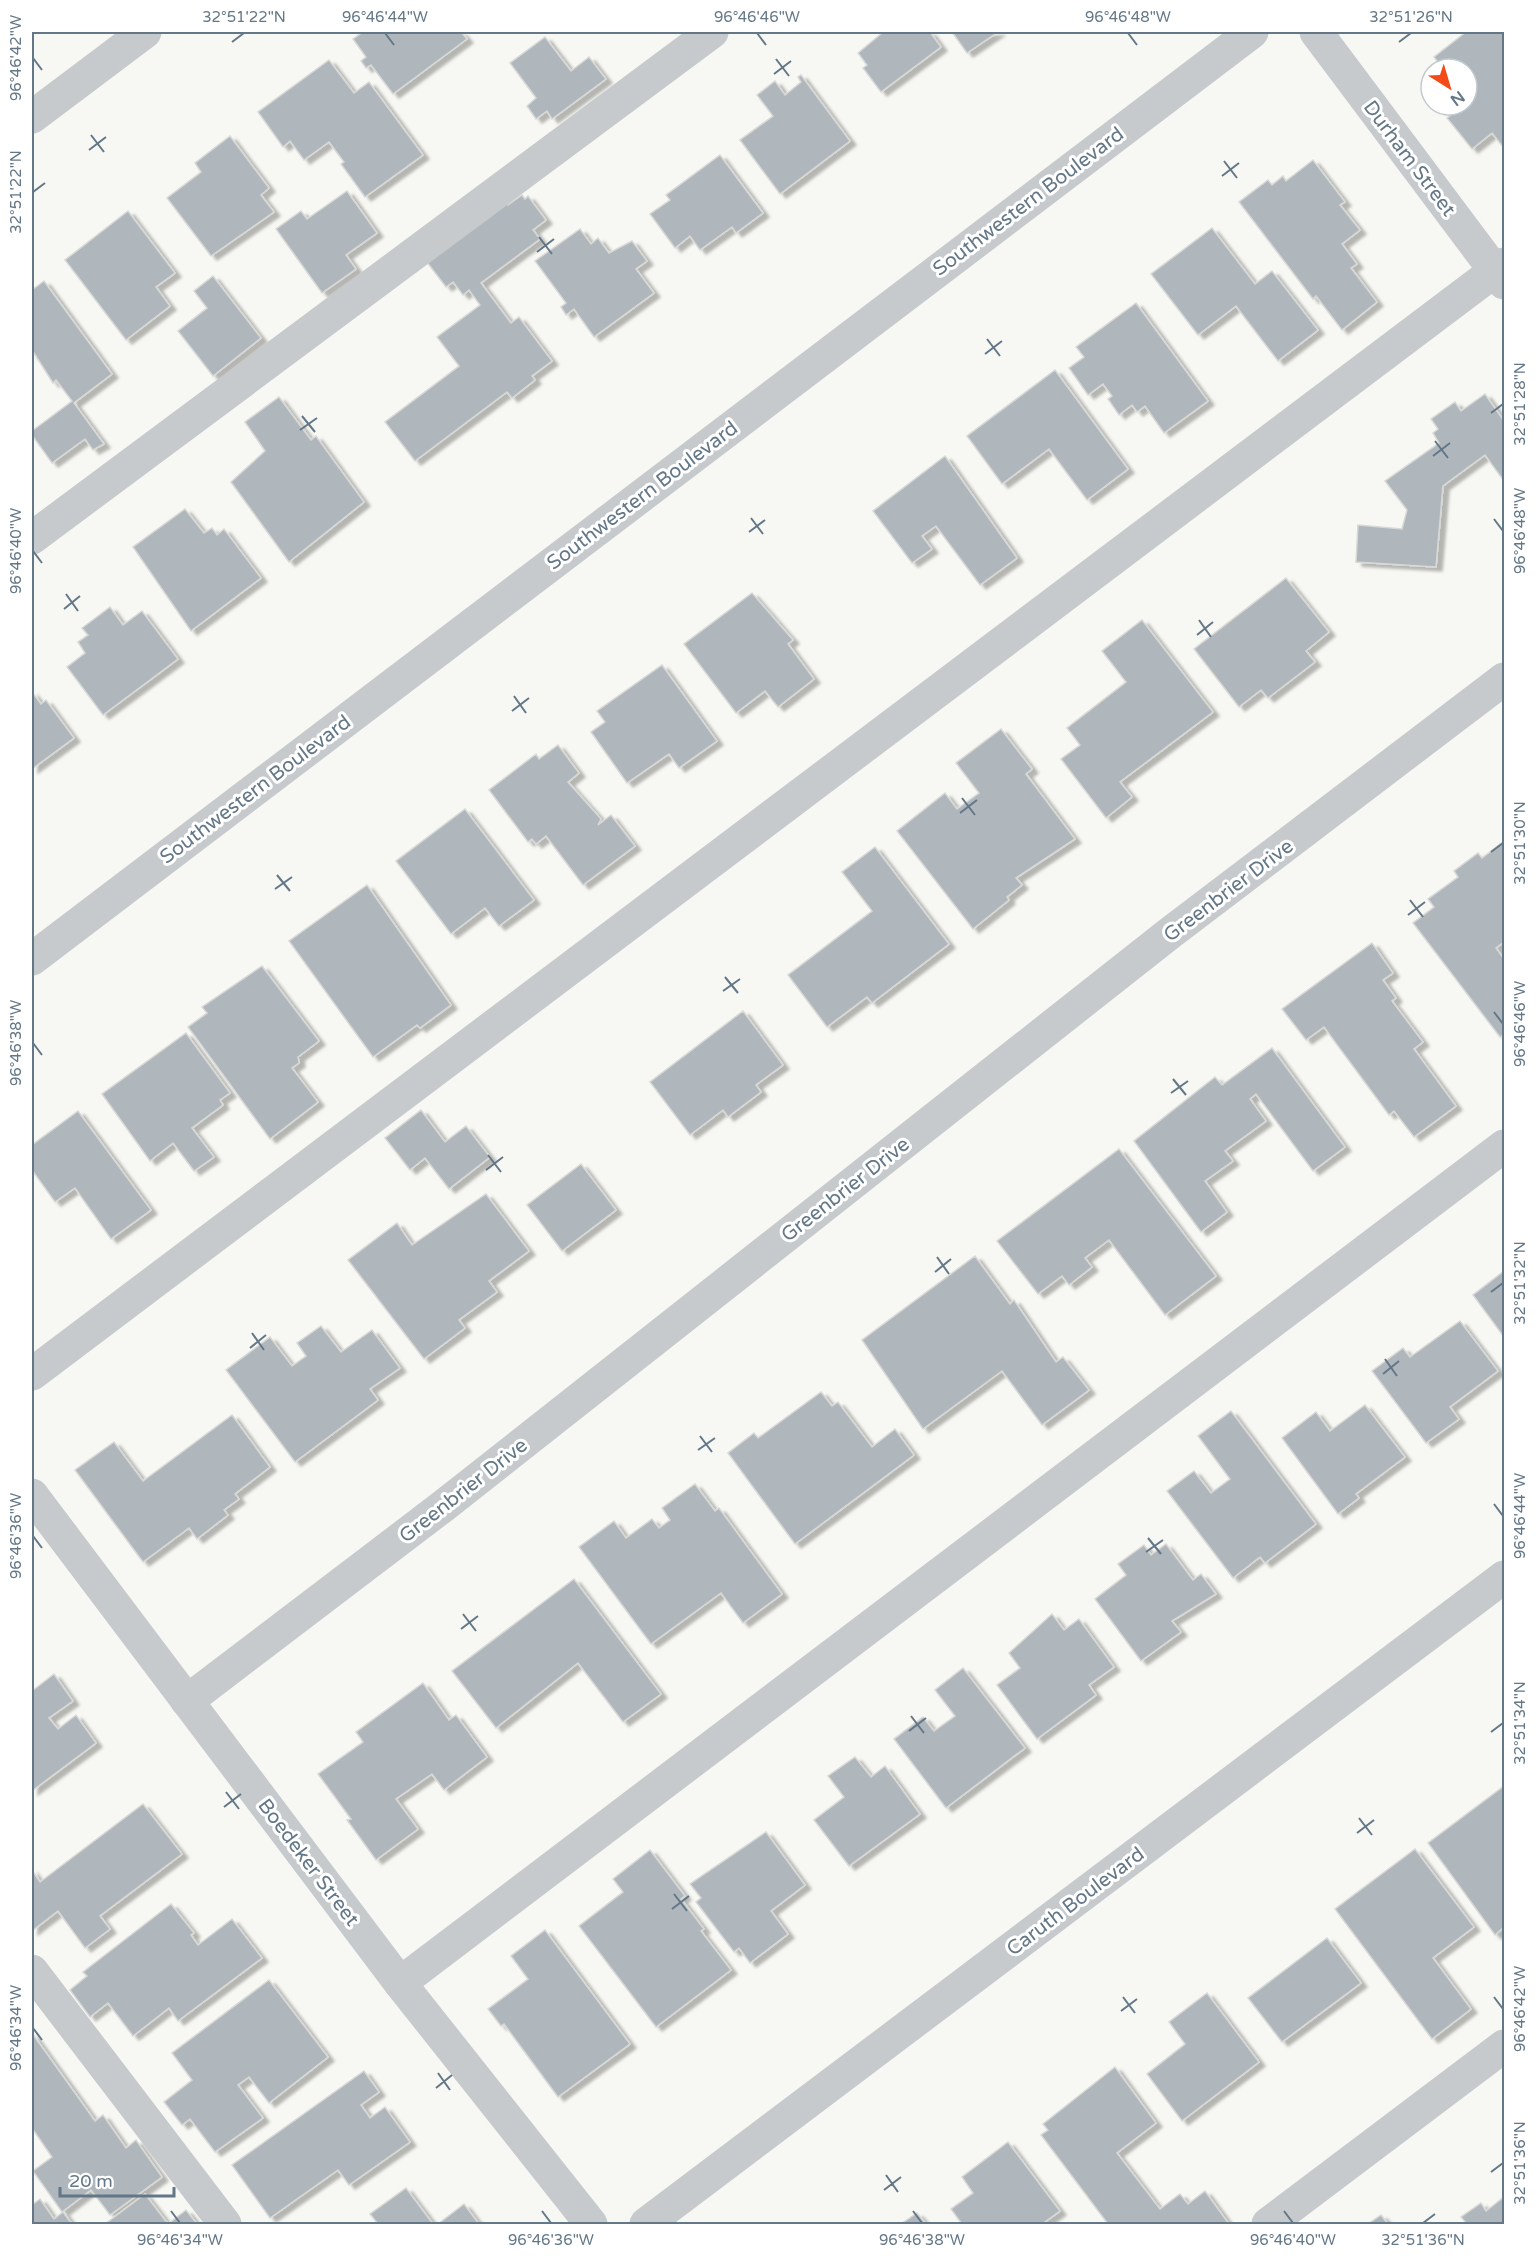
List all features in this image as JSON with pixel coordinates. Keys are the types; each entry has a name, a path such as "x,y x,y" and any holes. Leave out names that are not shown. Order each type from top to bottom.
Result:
{"street":[{"path":"32,117 145,32"},
{"path":"32,538 712,32"},
{"name":"Southwestern Boulevard","path":"32,959 1252,32"},
{"name":"Durham Street","path":"1316,32 1501,273"},
{"path":"32,1374 1501,273"},
{"name":"Greenbrier Drive","path":"187,1701 442,1507 1170,933 1504,679"},
{"path":"400,1983 1504,1146"},
{"name":"Boedeker Street","path":"32,1495 400,1983 591,2224"},
{"name":"Caruth Boulevard","path":"646,2224 1504,1576"},
{"path":"32,1971 225,2224"},
{"path":"1268,2224 1504,2046"}],"building":[{"path":"363,32 461,32 467,39 393,94 371,65 366,68 361,61 366,57 353,39"},
{"path":"881,32 930,32 941,47 881,92 863,68 867,65 858,53"},
{"path":"952,32 998,32 967,53"},
{"path":"1466,32 1504,32 1504,148 1492,133 1472,149 1447,118 1479,117 1479,57 1434,57"},
{"path":"545,37 571,71 589,57 606,79 552,119 547,111 536,119 527,106 536,98 510,63"},
{"path":"329,60 354,93 369,82 423,155 365,197 341,164 344,162 329,142 304,160 290,141 283,147 258,112"},
{"path":"801,75 850,141 780,194 740,140 773,116 757,95 775,81 785,95 801,82 798,77"},
{"path":"230,136 269,188 261,195 274,212 211,256 167,198 201,172 195,163"},
{"path":"720,155 763,213 736,233 732,227 700,250 690,236 675,248 650,214 670,200 666,195"},
{"path":"1313,160 1345,202 1340,205 1360,230 1342,244 1357,264 1351,268 1377,302 1342,330 1316,296 1313,299 1239,202 1268,180 1272,185 1283,176 1286,181"},
{"path":"347,191 377,233 346,255 356,269 322,293 276,229 301,211 307,219"},
{"path":"522,195 525,199 528,196 546,220 533,230 540,239 481,283 511,323 519,317 552,361 532,376 535,380 512,398 507,392 415,461 385,422 459,366 437,337 480,305 469,290 463,295 453,282 446,287 423,257 502,197 508,205"},
{"path":"128,211 175,273 156,287 170,306 126,340 65,260"},
{"path":"1212,228 1255,284 1272,271 1318,330 1278,361 1236,306 1198,335 1151,274"},
{"path":"580,229 591,244 598,238 609,253 632,241 647,261 636,269 654,293 594,337 574,309 566,315 561,307 566,303 535,261"},
{"path":"213,276 261,338 213,376 178,331 207,308 194,291"},
{"path":"44,281 112,374 74,403 104,444 93,450 85,439 52,463 32,435 32,431 72,401 56,380 53,383 34,353 32,355 32,290"},
{"path":"1136,303 1208,401 1164,433 1145,406 1137,412 1132,405 1119,415 1108,399 1112,396 1103,384 1088,395 1069,368 1084,357 1076,347"},
{"path":"1055,370 1128,469 1087,500 1049,449 1002,484 967,436"},
{"path":"1485,394 1504,421 1504,481 1485,455 1443,486 1436,567 1356,562 1358,525 1402,529 1407,510 1385,481 1439,443 1433,433 1438,429 1431,419 1455,402 1461,411"},
{"path":"279,397 311,440 316,436 364,502 289,562 231,482 265,451 245,422"},
{"path":"945,456 1017,558 980,585 936,526 922,536 932,549 912,563 873,511"},
{"path":"185,509 204,533 212,528 217,535 224,529 261,578 191,631 133,547"},
{"path":"1286,578 1329,632 1306,651 1315,662 1268,698 1261,690 1239,707 1194,649"},
{"path":"752,593 793,640 788,644 814,679 778,707 765,691 736,713 684,644"},
{"path":"110,607 123,625 142,611 178,659 103,715 67,667 85,653 78,642 88,635 82,628"},
{"path":"1142,620 1213,712 1120,782 1132,797 1106,818 1061,759 1080,745 1067,728 1126,682 1102,651"},
{"path":"662,665 717,741 679,768 669,754 627,783 591,732 605,722 597,711"},
{"path":"32,692 41,704 46,700 74,738 32,769"},
{"path":"1001,729 1032,769 1026,774 1075,839 1016,878 1022,885 1007,897 1009,900 973,929 897,831 945,793 957,809 979,793 956,763"},
{"path":"558,745 579,773 568,782 601,819 598,825 611,815 635,846 583,885 546,836 536,844 532,839 528,842 489,790 536,754 539,759"},
{"path":"465,809 534,900 499,926 485,908 451,934 396,861"},
{"path":"1504,841 1504,942 1496,948 1504,959 1504,1034 1500,1037 1413,923 1434,907 1428,899 1458,877 1454,871 1478,853 1482,858"},
{"path":"875,847 949,944 872,1003 867,997 827,1027 788,975 872,911 842,872"},
{"path":"367,885 451,1005 420,1028 417,1025 373,1057 289,941"},
{"path":"1372,943 1393,973 1383,980 1396,998 1392,1001 1423,1042 1414,1049 1456,1106 1414,1137 1394,1111 1389,1115 1324,1027 1306,1040 1282,1009"},
{"path":"262,966 319,1041 298,1057 299,1063 292,1068 318,1102 270,1139 188,1027 207,1013 202,1007"},
{"path":"743,1011 783,1065 756,1085 761,1092 728,1117 723,1110 690,1135 650,1082"},
{"path":"186,1033 230,1093 220,1100 223,1105 192,1128 214,1157 194,1171 173,1143 150,1161 102,1094"},
{"path":"1272,1048 1345,1147 1313,1171 1256,1094 1250,1099 1266,1121 1225,1151 1233,1161 1205,1181 1227,1212 1201,1232 1134,1141 1215,1077 1222,1085"},
{"path":"421,1110 445,1142 466,1126 490,1157 449,1189 425,1158 410,1170 385,1138"},
{"path":"78,1111 151,1210 111,1239 75,1188 55,1202 32,1170 32,1145"},
{"path":"1119,1149 1216,1276 1165,1315 1109,1240 1085,1258 1092,1267 1069,1285 1062,1276 1038,1294 997,1241"},
{"path":"581,1164 616,1210 562,1251 527,1205"},
{"path":"486,1194 529,1251 489,1281 497,1292 459,1320 465,1328 424,1359 348,1260 397,1223 412,1245"},
{"path":"975,1256 1010,1304 1014,1300 1056,1362 1063,1357 1089,1390 1042,1425 1002,1371 923,1429 862,1340"},
{"path":"1504,1271 1504,1337 1473,1295"},
{"path":"1460,1321 1498,1371 1450,1407 1459,1419 1426,1443 1372,1371 1403,1348 1410,1357"},
{"path":"321,1326 341,1352 372,1330 400,1368 370,1389 378,1400 295,1462 226,1370 270,1337 292,1366 306,1356 297,1343"},
{"path":"821,1392 832,1406 838,1402 872,1447 895,1429 914,1455 795,1544 728,1453 754,1433 758,1438"},
{"path":"1365,1405 1405,1457 1356,1494 1359,1498 1338,1514 1282,1438 1316,1412 1330,1431"},
{"path":"1231,1411 1316,1524 1265,1563 1260,1557 1233,1578 1167,1491 1194,1471 1211,1493 1230,1479 1198,1436"},
{"path":"232,1415 270,1467 235,1494 239,1499 224,1510 228,1515 197,1539 189,1528 143,1562 75,1470 114,1442 143,1481"},
{"path":"695,1484 715,1511 719,1508 782,1594 743,1623 721,1593 651,1644 579,1547 614,1521 626,1538 652,1519 659,1528 670,1520 662,1508"},
{"path":"1166,1544 1193,1580 1201,1574 1216,1594 1172,1621 1181,1632 1141,1661 1095,1599 1126,1575 1118,1564 1144,1545 1151,1555"},
{"path":"574,1579 661,1694 623,1722 578,1663 496,1728 452,1671"},
{"path":"1052,1614 1064,1630 1079,1619 1114,1667 1089,1685 1096,1695 1037,1739 997,1685 1020,1668 1009,1653"},
{"path":"963,1668 1025,1748 946,1808 894,1739 923,1717 934,1731 955,1716 935,1690"},
{"path":"54,1674 73,1701 49,1718 58,1729 76,1715 96,1743 32,1791 32,1691"},
{"path":"423,1683 449,1720 456,1715 487,1757 444,1790 432,1774 396,1799 418,1829 376,1860 347,1820 351,1819 318,1774 363,1742 356,1732"},
{"path":"855,1757 871,1777 885,1766 920,1814 849,1866 814,1820 844,1797 828,1776"},
{"path":"1504,1786 1504,1927 1495,1935 1428,1843"},
{"path":"143,1804 182,1854 100,1916 110,1929 85,1948 58,1911 32,1931 32,1870 40,1882"},
{"path":"766,1832 805,1885 771,1911 788,1934 750,1963 739,1948 734,1952 696,1902 701,1898 690,1884"},
{"path":"1415,1849 1474,1927 1433,1958 1471,2009 1432,2039 1335,1909"},
{"path":"650,1850 685,1896 681,1899 704,1929 701,1931 731,1970 656,2027 579,1926 623,1892 613,1879"},
{"path":"171,1904 194,1933 191,1935 198,1945 232,1919 262,1958 178,2021 169,2008 133,2036 108,2003 90,2017 70,1990 87,1976 83,1972"},
{"path":"545,1930 630,2044 558,2097 504,2024 501,2026 488,2009 528,1979 511,1956"},
{"path":"1327,1938 1361,1983 1282,2042 1248,1998"},
{"path":"269,1980 328,2057 269,2103 249,2077 238,2085 263,2118 215,2152 190,2119 182,2125 164,2102 192,2080 172,2053"},
{"path":"1207,1993 1259,2062 1182,2121 1147,2074 1185,2044 1169,2022"},
{"path":"32,2033 95,2121 103,2115 126,2148 136,2140 162,2177 110,2215 91,2190 62,2212 33,2171 52,2157 32,2128"},
{"path":"1115,2067 1156,2123 1117,2153 1160,2209 1180,2194 1188,2204 1205,2191 1229,2224 1108,2224 1041,2135 1048,2130 1043,2124"},
{"path":"364,2071 379,2092 361,2105 370,2118 385,2107 410,2142 349,2185 338,2170 270,2218 232,2165"},
{"path":"1008,2142 1060,2211 1042,2224 962,2224 951,2209 973,2193 962,2177"},
{"path":"406,2188 433,2224 378,2224 370,2214"},
{"path":"145,2194 168,2224 105,2224"},
{"path":"1504,2197 1504,2224 1467,2224 1461,2217 1481,2203 1486,2211"},
{"path":"40,2199 54,2219 63,2212 72,2224 32,2224 32,2205"},
{"path":"464,2204 479,2224 438,2224"},
{"path":"186,2210 197,2224 168,2224"},
{"path":"917,2213 926,2224 901,2224"},
{"path":"1381,2215 1388,2224 1368,2224"}]}
